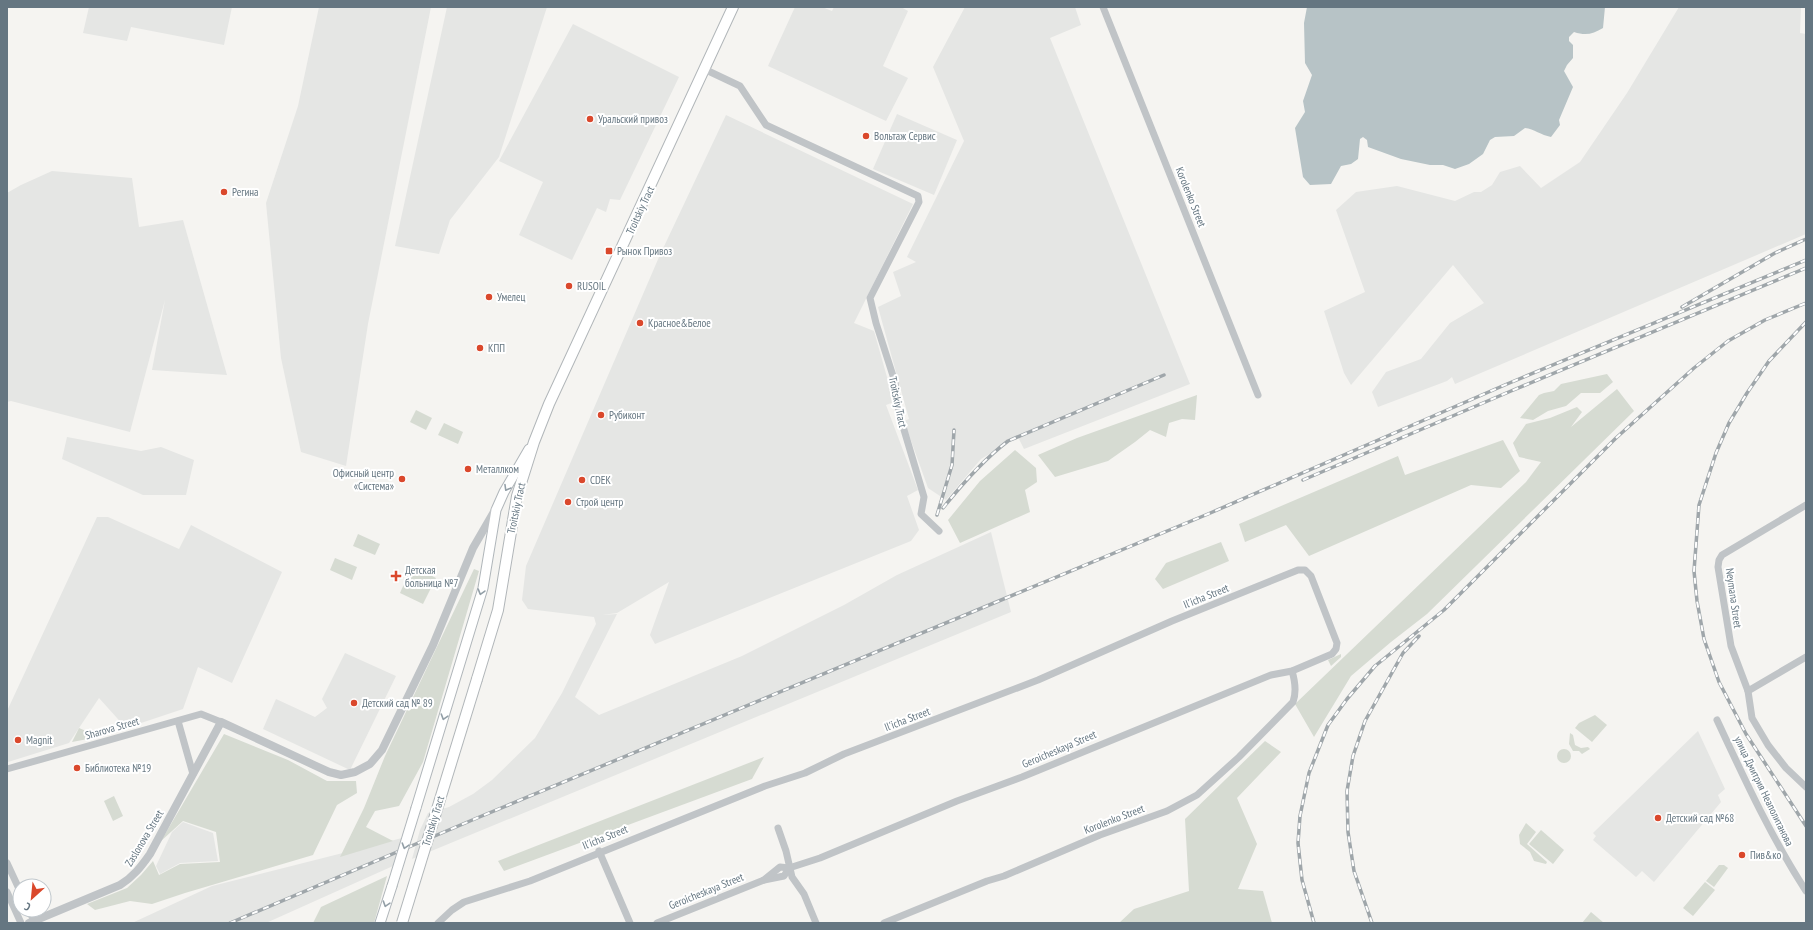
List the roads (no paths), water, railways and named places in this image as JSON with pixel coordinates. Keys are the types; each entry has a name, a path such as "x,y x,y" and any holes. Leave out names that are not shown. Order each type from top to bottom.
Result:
{"main road":[{"name":"Troitskiy Tract","path":"402,923 495,622 517,496 534,442 549,404 732,7"},
{"path":"380,923 483,588 496,510 504,492 534,442"}],"street":[{"name":"Korolenko Street","path":"1103,7 1258,395"},
{"name":"Troitskiy Tract","path":"704,70 740,86 766,125 918,196 919,202 870,298 876,323 895,382 899,413 924,497 921,514 940,531"},
{"name":"Neymana Street","path":"1748,691 1731,646 1718,567 1719,560 1722,555 1806,505"},
{"path":"221,722 329,772 341,775 351,774 370,764 388,740 433,645 473,548 496,510"},
{"path":"473,548 479,546 484,547 489,554"},
{"name":"Il'icha Street","path":"438,923 452,910 464,902 530,880 764,786 805,773 844,754 1038,680 1172,621 1298,570 1305,570 1312,576 1337,643 1336,649"},
{"name":"Geroicheskaya Street","path":"657,923 764,880 780,867 789,868 820,858 1271,675 1292,671 1332,654 1336,649"},
{"path":"1806,657 1748,691 1752,718 1768,745 1786,768 1806,787"},
{"name":"Korolenko Street","path":"884,923 1100,836 1167,811 1197,795 1239,757 1293,702 1295,695 1295,683 1292,671"},
{"name":"Sharova Street","path":"7,769 201,714 221,722"},
{"name":"улица Дмитрия Неаполитанова","path":"1717,720 1745,781 1786,860 1806,891"},
{"path":"178,721 193,774"},
{"name":"Zaslonova Street","path":"31,922 120,885 131,878 141,868 221,722"},
{"path":"778,828 786,851 792,877 804,894 816,923"},
{"path":"599,851 630,923"},
{"path":"7,863 14,878"},
{"path":"7,892 22,923"}],"railway":[{"path":"1682,307 1775,253 1806,239"},
{"path":"230,923 477,818 1208,514 1507,384 1806,260"},
{"path":"1303,480 1511,391 1806,268"},
{"path":"1314,923 1302,880 1298,843 1300,816 1309,773 1328,725 1347,699 1375,666 1444,610 1616,438 1694,368 1728,341 1765,320 1806,303"},
{"path":"1806,322 1769,361 1729,423 1716,453 1699,505 1694,571 1697,601 1704,639 1719,682 1746,734 1806,826"},
{"path":"943,508 974,472 1008,441 1164,375"},
{"path":"937,515 952,465 954,430"},
{"path":"1372,923 1354,871 1348,832 1347,791 1353,756 1365,721 1403,653 1419,636"}],"place":[{"name":"Уральский привоз","path":"590,119"},
{"name":"Вольтаж Сервис","path":"866,136"},
{"name":"Регина","path":"224,192"},
{"name":"Рынок Привоз","path":"609,251"},
{"name":"RUSOIL","path":"569,286"},
{"name":"Умелец","path":"489,297"},
{"name":"Красное&Белое","path":"640,323"},
{"name":"КПП","path":"480,348"},
{"name":"Рубиконт","path":"601,415"},
{"name":"Металлком","path":"468,469"},
{"name":"Офисный центр «Система»","path":"402,479"},
{"name":"CDEK","path":"582,480"},
{"name":"Строй центр","path":"568,502"},
{"name":"Детская больница №7","path":"396,576"},
{"name":"Детский сад № 89","path":"354,703"},
{"name":"Magnit","path":"18,740"},
{"name":"Библиотека №19","path":"77,768"},
{"name":"Детский сад №68","path":"1658,818"},
{"name":"Пив&ко","path":"1742,855"}]}
